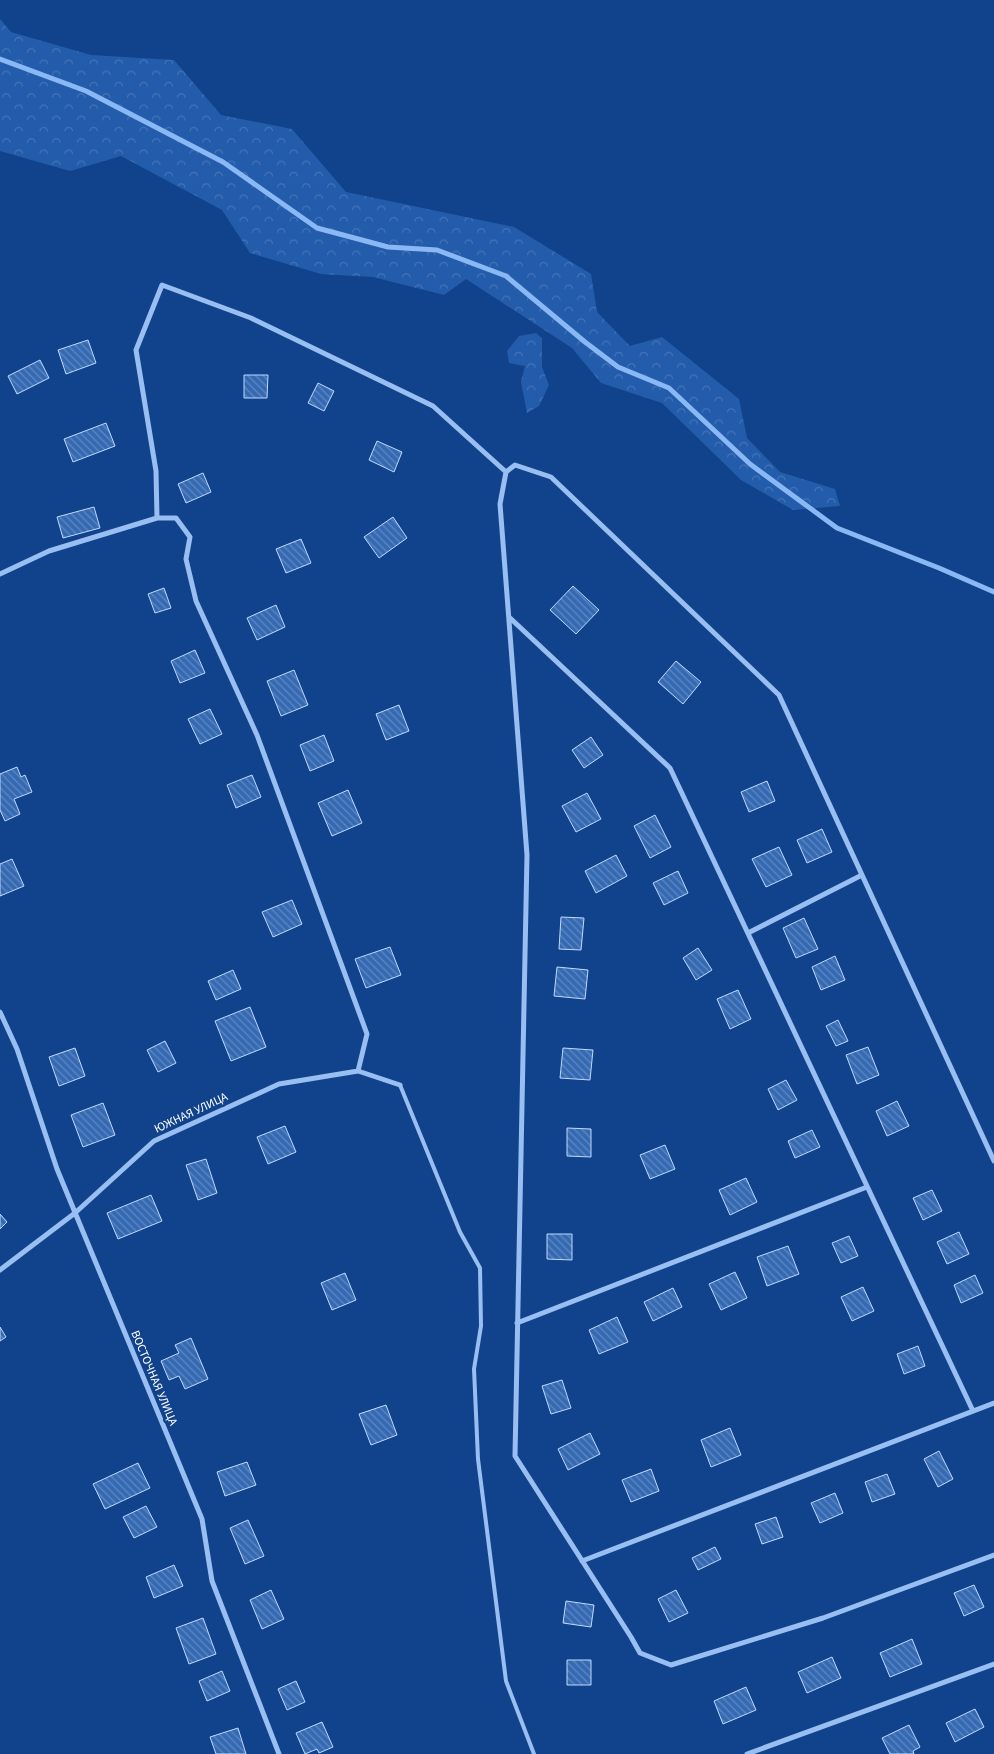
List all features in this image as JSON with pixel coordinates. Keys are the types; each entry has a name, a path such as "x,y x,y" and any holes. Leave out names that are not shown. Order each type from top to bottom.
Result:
{"street":[{"path":"157,518 156,471 136,350 162,285 251,318 433,406 506,472"},
{"path":"994,1161 779,695 552,477 515,465 506,472 500,504 527,855 515,1456 640,1653 671,1665 823,1618 994,1555"},
{"path":"0,574 49,551 157,518 176,518 190,537 186,559 196,601 257,735 366,1034 358,1071"},
{"path":"509,617 670,768 973,1411"},
{"path":"748,933 862,875"},
{"name":"ВОСТОЧНАЯ УЛИЦА","path":"0,1012 17,1049 57,1169 202,1519 212,1581 280,1754"},
{"name":"ЮЖНАЯ УЛИЦА","path":"0,1270 75,1213 154,1141 279,1084 358,1071 400,1085"},
{"path":"518,1323 867,1187"},
{"path":"582,1561 994,1403"},
{"path":"746,1754 994,1664"}],"lane":[{"path":"400,1085 460,1232 480,1268 482,1326 474,1369 478,1459 506,1681 534,1754"}],"green space":[{"path":"0,19 11,32 91,55 174,60 221,115 292,129 346,192 514,227 591,274 597,312 630,346 662,337 739,399 747,438 780,472 835,489 840,506 793,510 741,480 662,403 601,383 572,348 466,279 444,295 373,277 321,274 250,253 222,210 121,156 70,171 0,151"},
{"path":"536,333 542,338 542,367 549,385 539,406 527,413 521,382 525,366 509,363 507,351 519,336"}],"building":[{"path":"88,340 96,363 66,374 58,350"},
{"path":"40,360 49,378 17,394 8,376"},
{"path":"244,375 268,375 267,398 244,398"},
{"path":"318,383 334,391 324,411 308,403"},
{"path":"106,423 115,446 73,462 64,439"},
{"path":"377,441 402,452 394,472 369,460"},
{"path":"203,473 211,492 186,503 178,484"},
{"path":"94,507 100,528 63,538 57,517"},
{"path":"393,517 407,538 379,558 364,537"},
{"path":"301,539 311,563 286,573 276,549"},
{"path":"573,586 599,610 576,634 550,610"},
{"path":"164,588 171,608 155,613 148,594"},
{"path":"276,605 285,627 257,640 247,618"},
{"path":"195,650 205,673 180,683 171,661"},
{"path":"676,661 701,682 683,704 658,682"},
{"path":"294,670 308,705 281,716 267,681"},
{"path":"399,705 409,731 386,740 376,714"},
{"path":"210,709 222,734 200,744 188,719"},
{"path":"324,735 334,761 310,771 300,745"},
{"path":"591,737 603,755 584,768 572,750"},
{"path":"17,767 21,777 25,775 32,792 14,799 20,814 5,821 0,810 0,774"},
{"path":"252,775 261,797 236,808 227,785"},
{"path":"767,781 775,801 749,812 741,792"},
{"path":"348,790 362,823 332,836 318,803"},
{"path":"587,793 601,819 576,832 562,806"},
{"path":"655,815 671,847 650,858 634,826"},
{"path":"822,829 832,852 807,863 797,840"},
{"path":"779,847 792,875 766,887 752,859"},
{"path":"616,855 627,876 596,893 585,871"},
{"path":"12,859 24,886 0,896 0,864"},
{"path":"678,871 688,893 664,905 653,883"},
{"path":"292,900 302,924 273,937 262,912"},
{"path":"561,917 584,918 581,950 559,949"},
{"path":"804,918 818,949 796,958 783,928"},
{"path":"390,947 401,975 366,988 355,959"},
{"path":"698,948 712,970 696,980 683,958"},
{"path":"835,956 845,980 821,990 812,967"},
{"path":"557,967 588,970 585,999 554,996"},
{"path":"233,970 241,989 216,1000 208,981"},
{"path":"738,990 751,1019 730,1029 717,999"},
{"path":"250,1007 266,1047 231,1061 215,1021"},
{"path":"838,1020 848,1041 836,1046 826,1026"},
{"path":"165,1041 176,1063 158,1072 147,1050"},
{"path":"868,1047 879,1075 857,1084 846,1055"},
{"path":"75,1048 85,1076 59,1086 49,1057"},
{"path":"563,1048 593,1050 590,1080 560,1078"},
{"path":"786,1080 797,1100 778,1110 768,1089"},
{"path":"897,1101 909,1126 887,1136 876,1111"},
{"path":"103,1103 115,1135 83,1147 71,1115"},
{"path":"285,1126 296,1152 268,1164 257,1137"},
{"path":"567,1128 591,1129 591,1157 567,1156"},
{"path":"812,1130 820,1147 795,1158 788,1141"},
{"path":"665,1145 675,1169 650,1179 640,1155"},
{"path":"206,1159 217,1193 198,1200 186,1165"},
{"path":"746,1178 757,1202 730,1215 719,1190"},
{"path":"932,1190 942,1211 923,1220 913,1198"},
{"path":"151,1195 162,1221 118,1239 107,1213"},
{"path":"0,1214 7,1222 0,1229"},
{"path":"959,1232 969,1254 947,1264 937,1242"},
{"path":"547,1234 572,1234 572,1260 547,1259"},
{"path":"849,1236 858,1256 841,1263 832,1243"},
{"path":"788,1246 799,1274 767,1286 757,1257"},
{"path":"735,1272 747,1298 721,1310 709,1284"},
{"path":"345,1273 356,1300 332,1310 321,1283"},
{"path":"975,1275 983,1293 961,1303 954,1285"},
{"path":"863,1287 874,1311 852,1321 841,1297"},
{"path":"673,1288 682,1307 653,1321 644,1302"},
{"path":"617,1317 628,1342 599,1354 589,1330"},
{"path":"0,1327 6,1337 0,1341"},
{"path":"191,1338 208,1379 185,1389 179,1376 169,1380 161,1361 179,1353 175,1345"},
{"path":"918,1346 925,1366 904,1374 897,1354"},
{"path":"562,1380 571,1408 551,1414 542,1386"},
{"path":"386,1405 397,1435 371,1445 359,1414"},
{"path":"730,1428 741,1455 711,1467 701,1440"},
{"path":"590,1433 600,1454 568,1470 558,1449"},
{"path":"939,1451 953,1479 938,1487 924,1459"},
{"path":"247,1462 256,1485 225,1496 217,1472"},
{"path":"138,1463 150,1488 105,1509 93,1484"},
{"path":"651,1469 659,1491 631,1502 622,1480"},
{"path":"887,1474 895,1494 872,1502 865,1482"},
{"path":"835,1493 843,1513 820,1523 811,1503"},
{"path":"146,1506 157,1527 134,1538 123,1517"},
{"path":"776,1517 783,1537 762,1544 755,1524"},
{"path":"248,1520 264,1556 245,1564 230,1528"},
{"path":"715,1547 721,1559 698,1570 692,1558"},
{"path":"174,1565 183,1586 154,1598 146,1577"},
{"path":"974,1585 984,1607 964,1616 954,1593"},
{"path":"271,1590 284,1619 262,1629 250,1600"},
{"path":"676,1590 688,1613 669,1622 658,1599"},
{"path":"566,1601 594,1605 591,1627 563,1623"},
{"path":"203,1618 216,1654 189,1664 176,1628"},
{"path":"912,1639 922,1664 890,1677 880,1653"},
{"path":"832,1657 841,1678 807,1693 798,1672"},
{"path":"567,1660 591,1660 591,1685 567,1685"},
{"path":"222,1671 230,1691 207,1701 199,1681"},
{"path":"296,1681 305,1702 287,1710 278,1689"},
{"path":"746,1687 756,1710 723,1724 714,1701"},
{"path":"975,1709 984,1727 955,1742 946,1723"},
{"path":"322,1722 333,1747 319,1753 317,1749 305,1754 296,1733"},
{"path":"909,1725 920,1747 913,1751 914,1754 890,1754 882,1738"},
{"path":"238,1728 246,1754 216,1754 210,1737"}],"waterway":[{"path":"0,59 86,91 223,162 317,228 388,247 437,250 506,276 618,367 669,388 750,464 837,528 994,592"}]}
